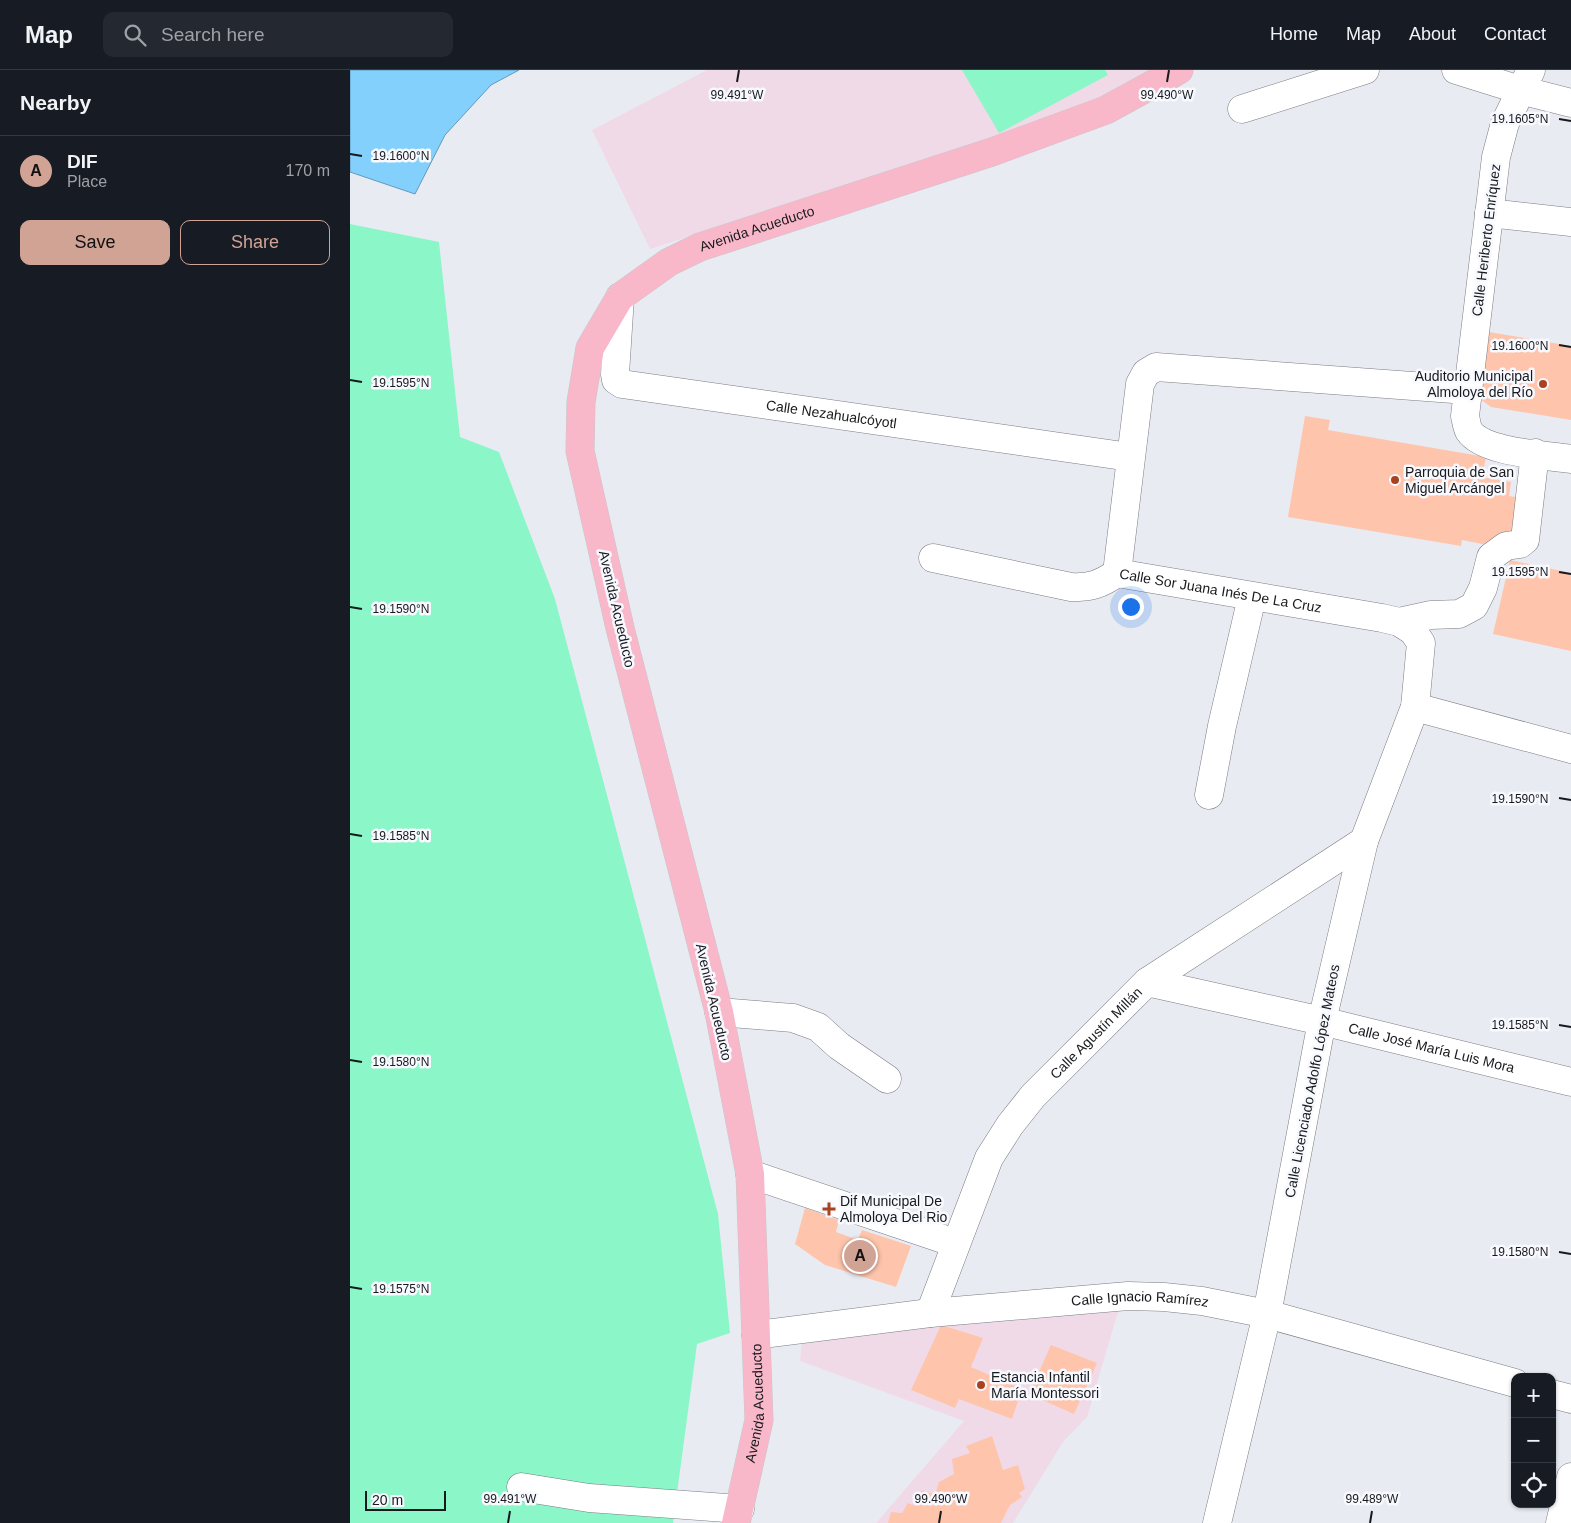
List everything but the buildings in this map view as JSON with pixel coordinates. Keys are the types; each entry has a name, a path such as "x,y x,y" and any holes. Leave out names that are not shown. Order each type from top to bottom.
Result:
{"main road":[{"name":"Avenida Acueducto","path":"738,1516 759,1420 750,1174 719,1012 620,628 580,451 580,402 590,348 620,297 669,262 700,247 992,152 1106,110 1179,70"}],"street":[{"path":"1242,109 1365,70"},
{"path":"1456,70 1526,80 1571,103"},
{"name":"Calle Heriberto Enríquez","path":"1466,403 1496,157 1505,123 1526,80"},
{"path":"1489,213 1571,222"},
{"name":"Calle Nezahualcóyotl","path":"620,297 615,374 616,380 622,384 1130,457"},
{"name":"Calle Sor Juana Inés De La Cruz","path":"1399,622 1117,572 1140,384 1146,373 1156,367 1466,403"},
{"path":"1466,403 1469,431 1483,442 1501,448 1571,459"},
{"path":"1399,622 1431,615 1459,614 1474,606 1483,588 1491,557 1506,546 1520,544 1525,540 1535,453"},
{"path":"933,558 1070,587 1086,588 1098,585 1117,572"},
{"path":"1209,795 1222,726 1252,597"},
{"name":"Calle Licenciado Adolfo López Mateos","path":"1217,1523 1267,1314 1322,1021 1364,841 1415,707 1421,643 1413,631 1399,622"},
{"path":"1415,707 1571,748"},
{"name":"Calle Agustín Millán","path":"930,1313 955,1243 989,1158 1010,1125 1033,1096 1147,982 1364,841"},
{"name":"Calle José María Luis Mora","path":"1147,982 1322,1021 1571,1082"},
{"path":"719,1012 793,1018 818,1027 839,1046 887,1079"},
{"path":"750,1174 955,1243"},
{"name":"Calle Ignacio Ramírez","path":"756,1335 930,1313 1128,1296 1202,1301 1267,1314 1511,1382"},
{"path":"1556,1395 1571,1399"},
{"path":"1560,1523 1571,1478"},
{"path":"521,1487 590,1498 738,1516"}],"shaded area":[{"path":"707,70 1177,70 1106,110 781,207 650,249 592,130"},
{"name":"Estancia Infantil María Montessori","path":"1120,1305 1087,1417 1063,1442 1013,1523 876,1523 964,1421 800,1361 802,1339"}],"green space":[{"path":"962,70 1105,70 1108,75 999,133"},
{"path":"350,224 439,242 460,437 499,452 555,599 718,1214 730,1333 697,1344 673,1523 350,1523"}],"water":[{"path":"350,70 519,70 491,85 445,135 415,194 350,172"}],"place":[{"name":"Auditorio Municipal Almoloya del Río","path":"1543,384"},
{"name":"Parroquia de San Miguel Arcángel","path":"1395,480"},
{"name":"Dif Municipal De Almoloya Del Rio","path":"829,1209"},
{"name":"DIF","path":"860,1256"},
{"name":"Estancia Infantil María Montessori","path":"981,1385"}]}
